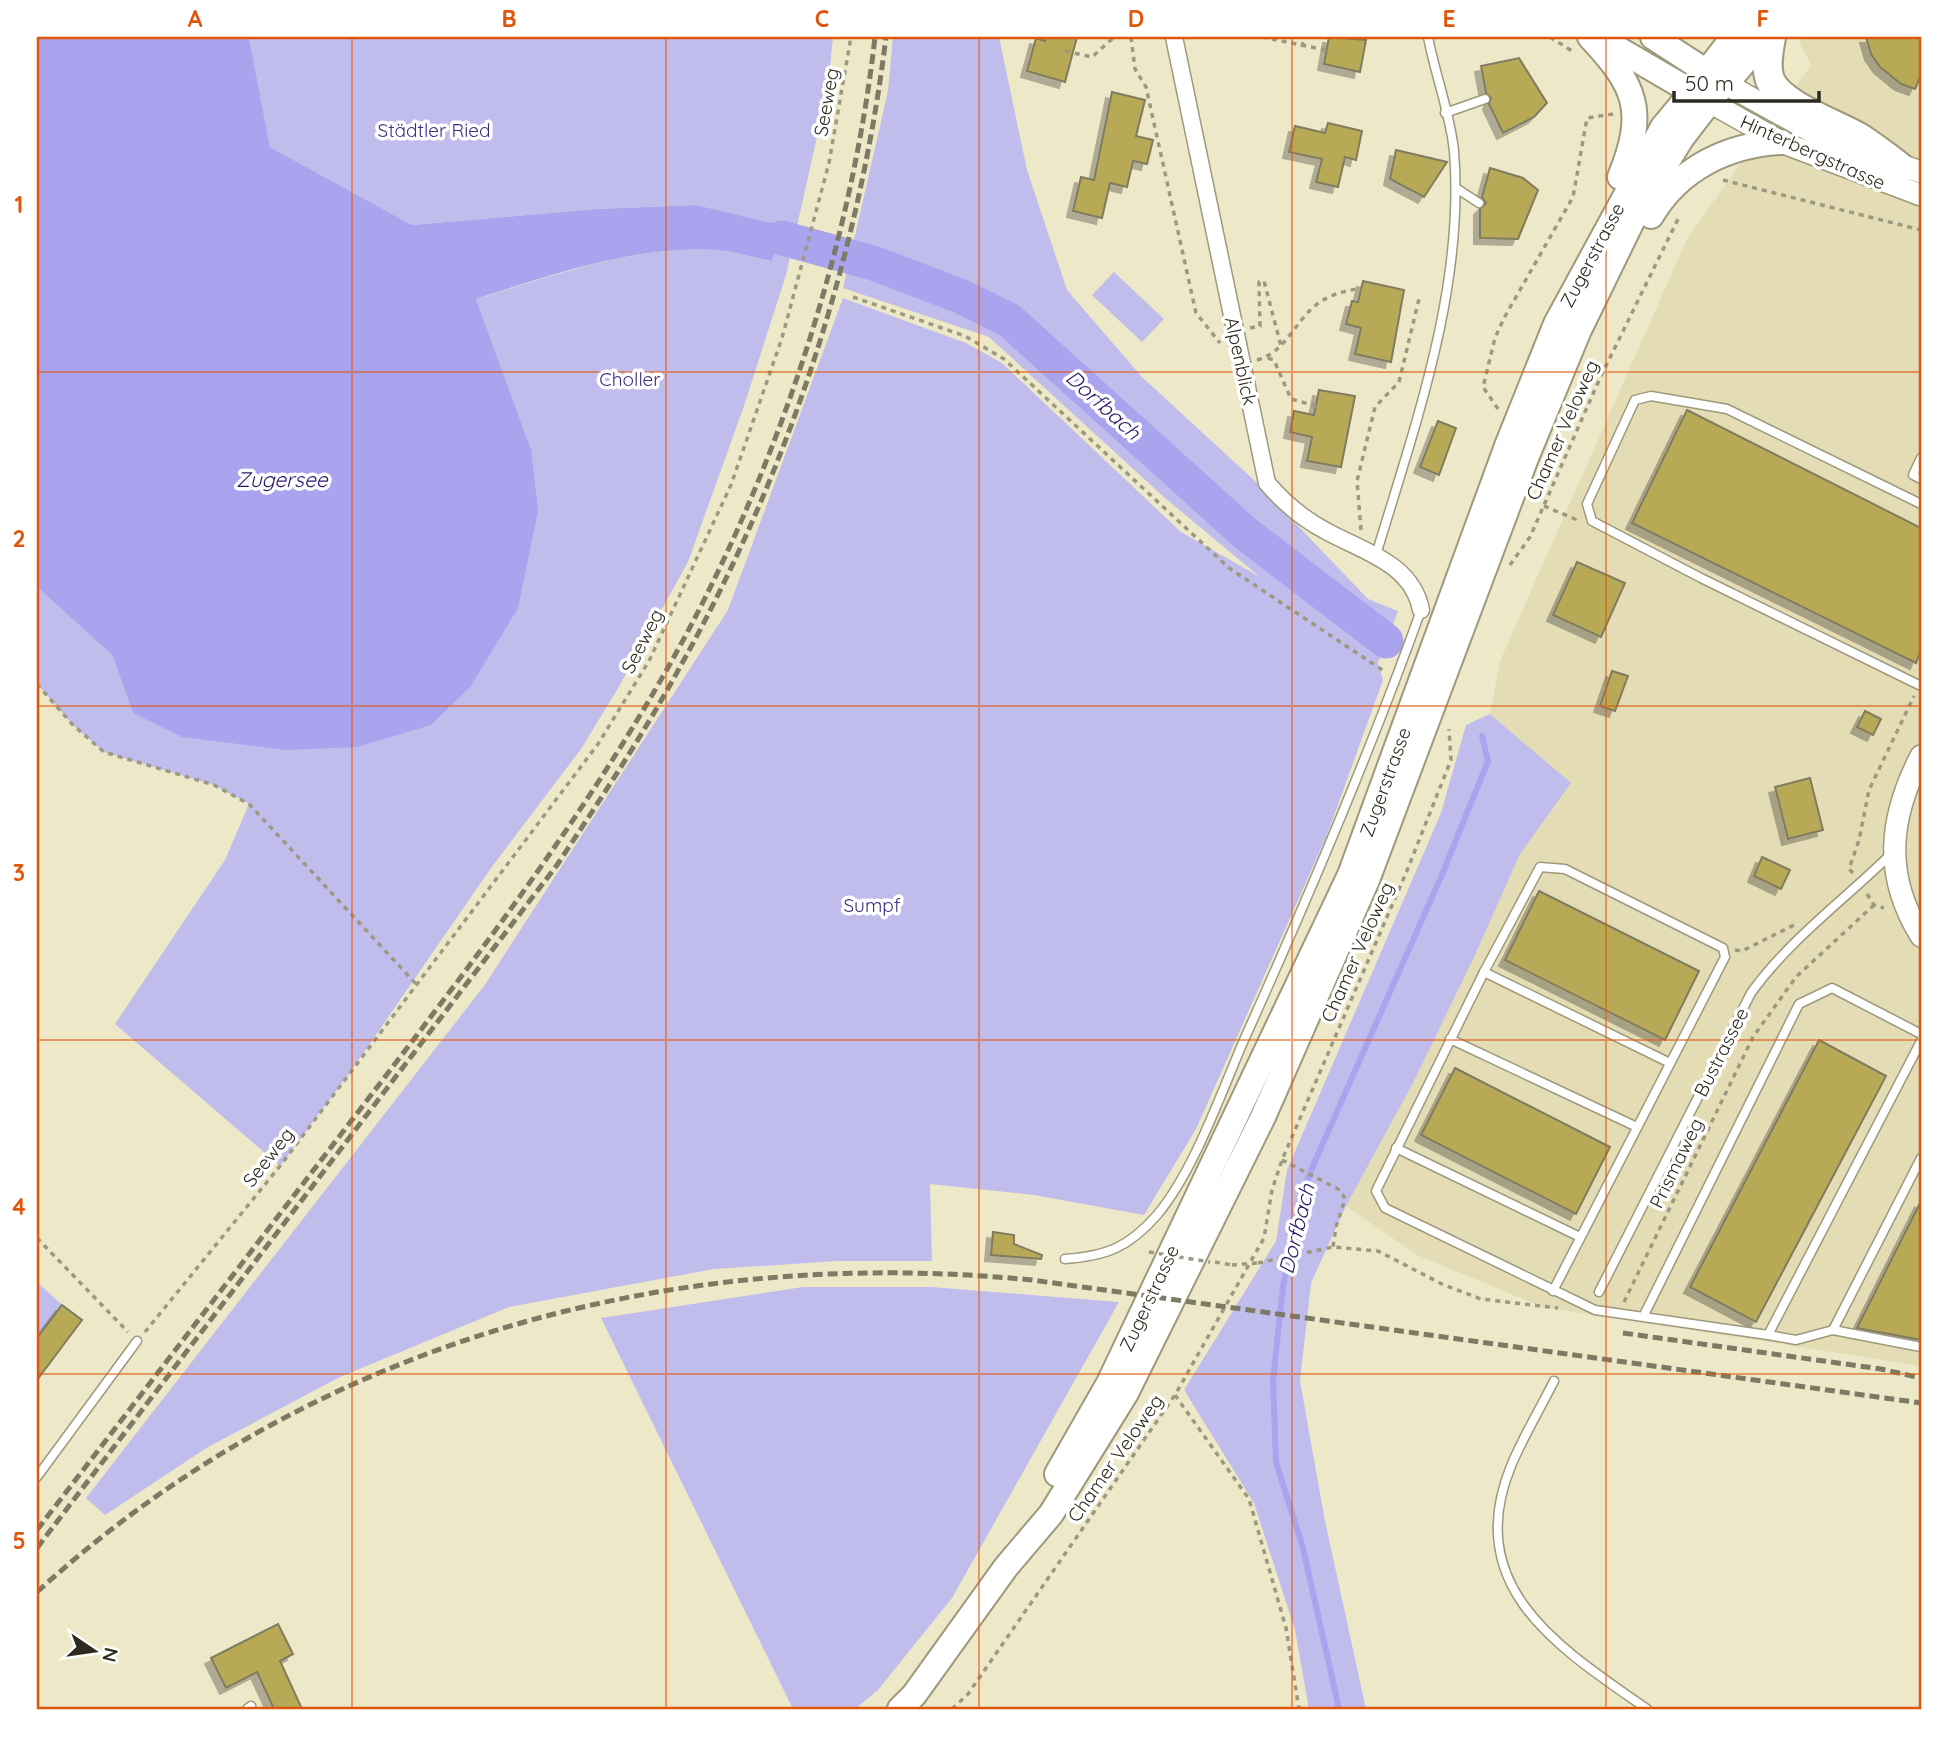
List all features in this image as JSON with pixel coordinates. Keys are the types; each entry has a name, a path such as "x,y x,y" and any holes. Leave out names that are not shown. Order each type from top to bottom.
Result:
{"highway":[{"path":"1708,87 1736,37"},
{"path":"1708,87 1763,37"},
{"path":"1772,37 1767,59 1771,81 1779,91 1806,111 1860,138 1911,170"}],"main road":[{"path":"1592,37 1612,43 1708,87"},
{"path":"1556,324 1575,270 1629,156 1633,135 1633,95 1619,67 1592,37"},
{"path":"1653,37 1708,87"},
{"name":"Zugerstrasse","path":"1006,1567 1109,1383 1350,875 1507,446 1556,324 1636,172 1663,127 1708,87"},
{"name":"Zugerstrasse","path":"900,1709 914,1695 1006,1567 1051,1514 1126,1393 1263,1117 1367,880 1526,458 1578,330 1636,213 1681,139 1708,87"},
{"path":"1526,458 1547,435 1614,285 1667,194 1701,164 1730,150 1757,143 1781,142"}],"street":[{"name":"Alpenblick","path":"1174,37 1234,330 1258,418 1268,483 1299,515 1369,552 1410,580 1421,610"},
{"name":"Hinterbergstrasse","path":"1708,87 1781,142 1921,195"},
{"name":"Hinterbergstrasse","path":"1708,87 1829,141 1911,170"},
{"path":"1921,756 1900,804 1894,851 1897,883 1908,914 1921,936"}],"lane":[{"path":"1369,552 1430,371 1446,287 1456,188 1453,147 1428,37"},
{"path":"1445,113 1485,99"},
{"path":"1456,188 1479,203"},
{"path":"1921,504 1727,410 1651,396 1635,400 1587,503 1592,521 1921,686"},
{"path":"1921,458 1913,475 1921,479"},
{"name":"Zugerstrasse","path":"1065,1259 1112,1252 1129,1242 1158,1213 1193,1156 1320,871 1397,680 1421,610"},
{"name":"Bustrassee","path":"1599,1292 1751,993 1774,961 1805,930 1894,851"},
{"path":"1553,1291 1725,957 1723,948 1565,869 1540,867 1450,1039 1376,1191 1385,1208 1553,1291 1595,1310 1644,1315 1797,1340 1833,1330 1921,1347"},
{"path":"1484,972 1670,1063"},
{"path":"1644,1315 1799,1004 1832,988 1921,1034"},
{"path":"1450,1039 1637,1127"},
{"path":"1768,1335 1921,1041"},
{"path":"1396,1148 1580,1237"},
{"path":"1833,1330 1921,1158"},
{"path":"37,1477 137,1341"},
{"path":"1554,1381 1511,1467 1502,1496 1497,1524 1503,1568 1514,1595 1552,1639 1647,1709"}],"path":[{"name":"Seeweg","path":"137,1341 280,1166 417,985 598,744 649,661 731,485 782,338 829,163 851,37"},
{"path":"1065,51 1091,57 1114,37"},
{"path":"1131,37 1135,69 1146,87 1196,313 1244,374"},
{"path":"1262,37 1326,50"},
{"path":"1302,47 1304,37"},
{"path":"1504,413 1483,387 1495,338 1573,197 1587,118 1620,114"},
{"path":"1714,182 1722,179 1921,230"},
{"name":"Chamer Veloweg","path":"1509,568 1530,537 1600,378 1679,216"},
{"path":"1234,330 1260,326 1259,282 1264,281 1281,346"},
{"path":"1316,406 1290,399 1274,360 1266,358 1281,346 1319,302 1337,293 1361,288"},
{"path":"853,297 965,336 1004,359 1080,427 1161,508 1229,568 1397,680"},
{"path":"1369,552 1357,481 1375,407 1399,382 1419,299"},
{"path":"1544,506 1575,519 1587,503"},
{"path":"37,684 73,725 104,752 214,785 249,804 417,985"},
{"path":"1850,869 1869,790 1912,701"},
{"name":"Chamer Veloweg","path":"952,1709 968,1694 1175,1395 1264,1238 1272,1190 1282,1160 1406,873 1451,761 1448,724"},
{"name":"Prismaweg","path":"1619,1312 1753,1038 1796,977 1874,905"},
{"path":"1723,948 1742,951 1792,924 1805,930"},
{"path":"1282,1160 1340,1190 1345,1199 1336,1227 1334,1247"},
{"path":"37,1238 137,1341"},
{"path":"1149,1252 1232,1265 1258,1263 1334,1247 1378,1251 1444,1285 1481,1298 1595,1310"},
{"path":"1175,1395 1249,1499 1286,1628 1299,1709"}],"shaded area":[{"path":"1805,37 1921,37 1921,1366 1542,1307 1417,1255 1346,1206 1414,1080 1520,854 1571,784 1490,714 1500,661 1688,237 1811,65 1799,42"}],"green space":[{"path":"249,37 833,37 828,88 786,275 744,406 688,562 581,749 491,868 351,1071 280,1166 115,1024 225,860 249,804 214,785 104,752 73,725 37,684 37,587 112,655 133,713 531,449 476,299 566,271 661,251 723,251 771,261 695,205 596,209 412,225 270,147"},
{"name":"Sumpf","path":"893,37 999,37 1027,170 1067,290 1142,377 1254,480 1368,599 1398,611 1378,663 1383,680 1327,835 1196,1129 1144,1215 1034,1195 930,1184 932,1261 837,1261 714,1269 509,1307 340,1377 208,1447 105,1515 86,1498 484,986 728,610 843,298 966,343 1002,363 1181,532 1260,577 1165,498 989,337 843,288 888,91"},
{"path":"1114,272 1164,319 1142,342 1092,295"},
{"path":"1490,714 1571,783 1520,854 1414,1081 1346,1206 1311,1283 1300,1381 1325,1521 1366,1709 1309,1709 1295,1630 1254,1503 1184,1390 1276,1241 1287,1170 1441,813 1466,725"},
{"path":"37,1282 62,1305 37,1338"},
{"path":"803,1287 931,1287 1119,1302 952,1598 878,1690 855,1709 793,1709 601,1318"}],"water":[{"name":"Zugersee","path":"37,37 249,37 270,147 412,225 596,209 695,205 780,225 782,238 771,261 724,251 662,251 566,271 476,299 531,449 538,511 518,608 471,686 431,725 357,747 285,750 182,737 133,713 112,655 37,587"}],"building":[{"path":"1046,37 1077,37 1065,82 1027,71 1036,38 1045,41"},
{"path":"1329,37 1366,40 1360,72 1324,64"},
{"path":"1866,37 1921,37 1921,75 1915,89 1901,84 1880,67 1871,54"},
{"path":"1519,58 1547,103 1534,117 1503,133 1489,104 1491,98 1486,93 1481,66"},
{"path":"1112,92 1145,100 1136,136 1153,140 1147,164 1133,161 1127,187 1110,183 1102,218 1073,211 1081,177 1094,180"},
{"path":"1328,123 1362,131 1356,160 1345,157 1338,187 1316,182 1322,159 1289,152 1295,126 1325,133"},
{"path":"1396,150 1447,162 1424,197 1390,179"},
{"path":"1490,168 1523,178 1538,190 1518,239 1480,238 1480,209 1486,203 1482,197"},
{"path":"1363,281 1404,290 1391,362 1355,354 1361,328 1346,324 1352,301 1358,302"},
{"path":"1319,390 1355,396 1341,467 1307,461 1312,437 1290,432 1294,411 1314,415"},
{"path":"1687,410 1921,528 1921,650 1916,663 1632,523"},
{"path":"1438,421 1456,428 1439,475 1420,467"},
{"path":"1577,562 1625,583 1601,637 1553,615"},
{"path":"1612,671 1628,676 1615,711 1600,706"},
{"path":"1865,711 1881,719 1873,735 1857,727"},
{"path":"1810,778 1823,830 1788,839 1775,787"},
{"path":"1762,857 1790,870 1781,889 1754,876"},
{"path":"1539,891 1699,971 1665,1040 1505,960"},
{"path":"1819,1040 1886,1076 1756,1322 1690,1287"},
{"path":"1455,1068 1610,1147 1576,1214 1421,1135"},
{"path":"1921,1201 1921,1340 1857,1328"},
{"path":"993,1232 1014,1235 1014,1244 1042,1255 1041,1259 991,1255"},
{"path":"62,1305 82,1320 37,1380 37,1338"},
{"path":"278,1624 293,1654 280,1661 302,1709 274,1709 257,1672 226,1688 211,1658"}],"waterway":[{"name":"Dorfbach","path":"782,238 873,263 960,296 1009,320 1245,533 1386,641"},
{"name":"Dorfbach","path":"1339,1709 1303,1548 1276,1462 1273,1380 1283,1287 1300,1200 1312,1168 1441,877 1488,761 1482,736"}],"railway":[{"path":"37,1530 516,902 596,785 670,664 743,517 775,440 803,360 848,199 864,117 875,37"},
{"path":"37,1548 557,865 666,692 719,593 754,518 786,440 813,362 858,201 886,37"},
{"path":"37,1592 143,1506 256,1433 376,1374 500,1329 629,1297 761,1279 896,1273 1032,1280 1921,1403"},
{"path":"1623,1333 1881,1369 1921,1378"}],"park label":[{"name":"Städtler Ried","path":"434,130"},
{"name":"Choller","path":"630,379"}]}
